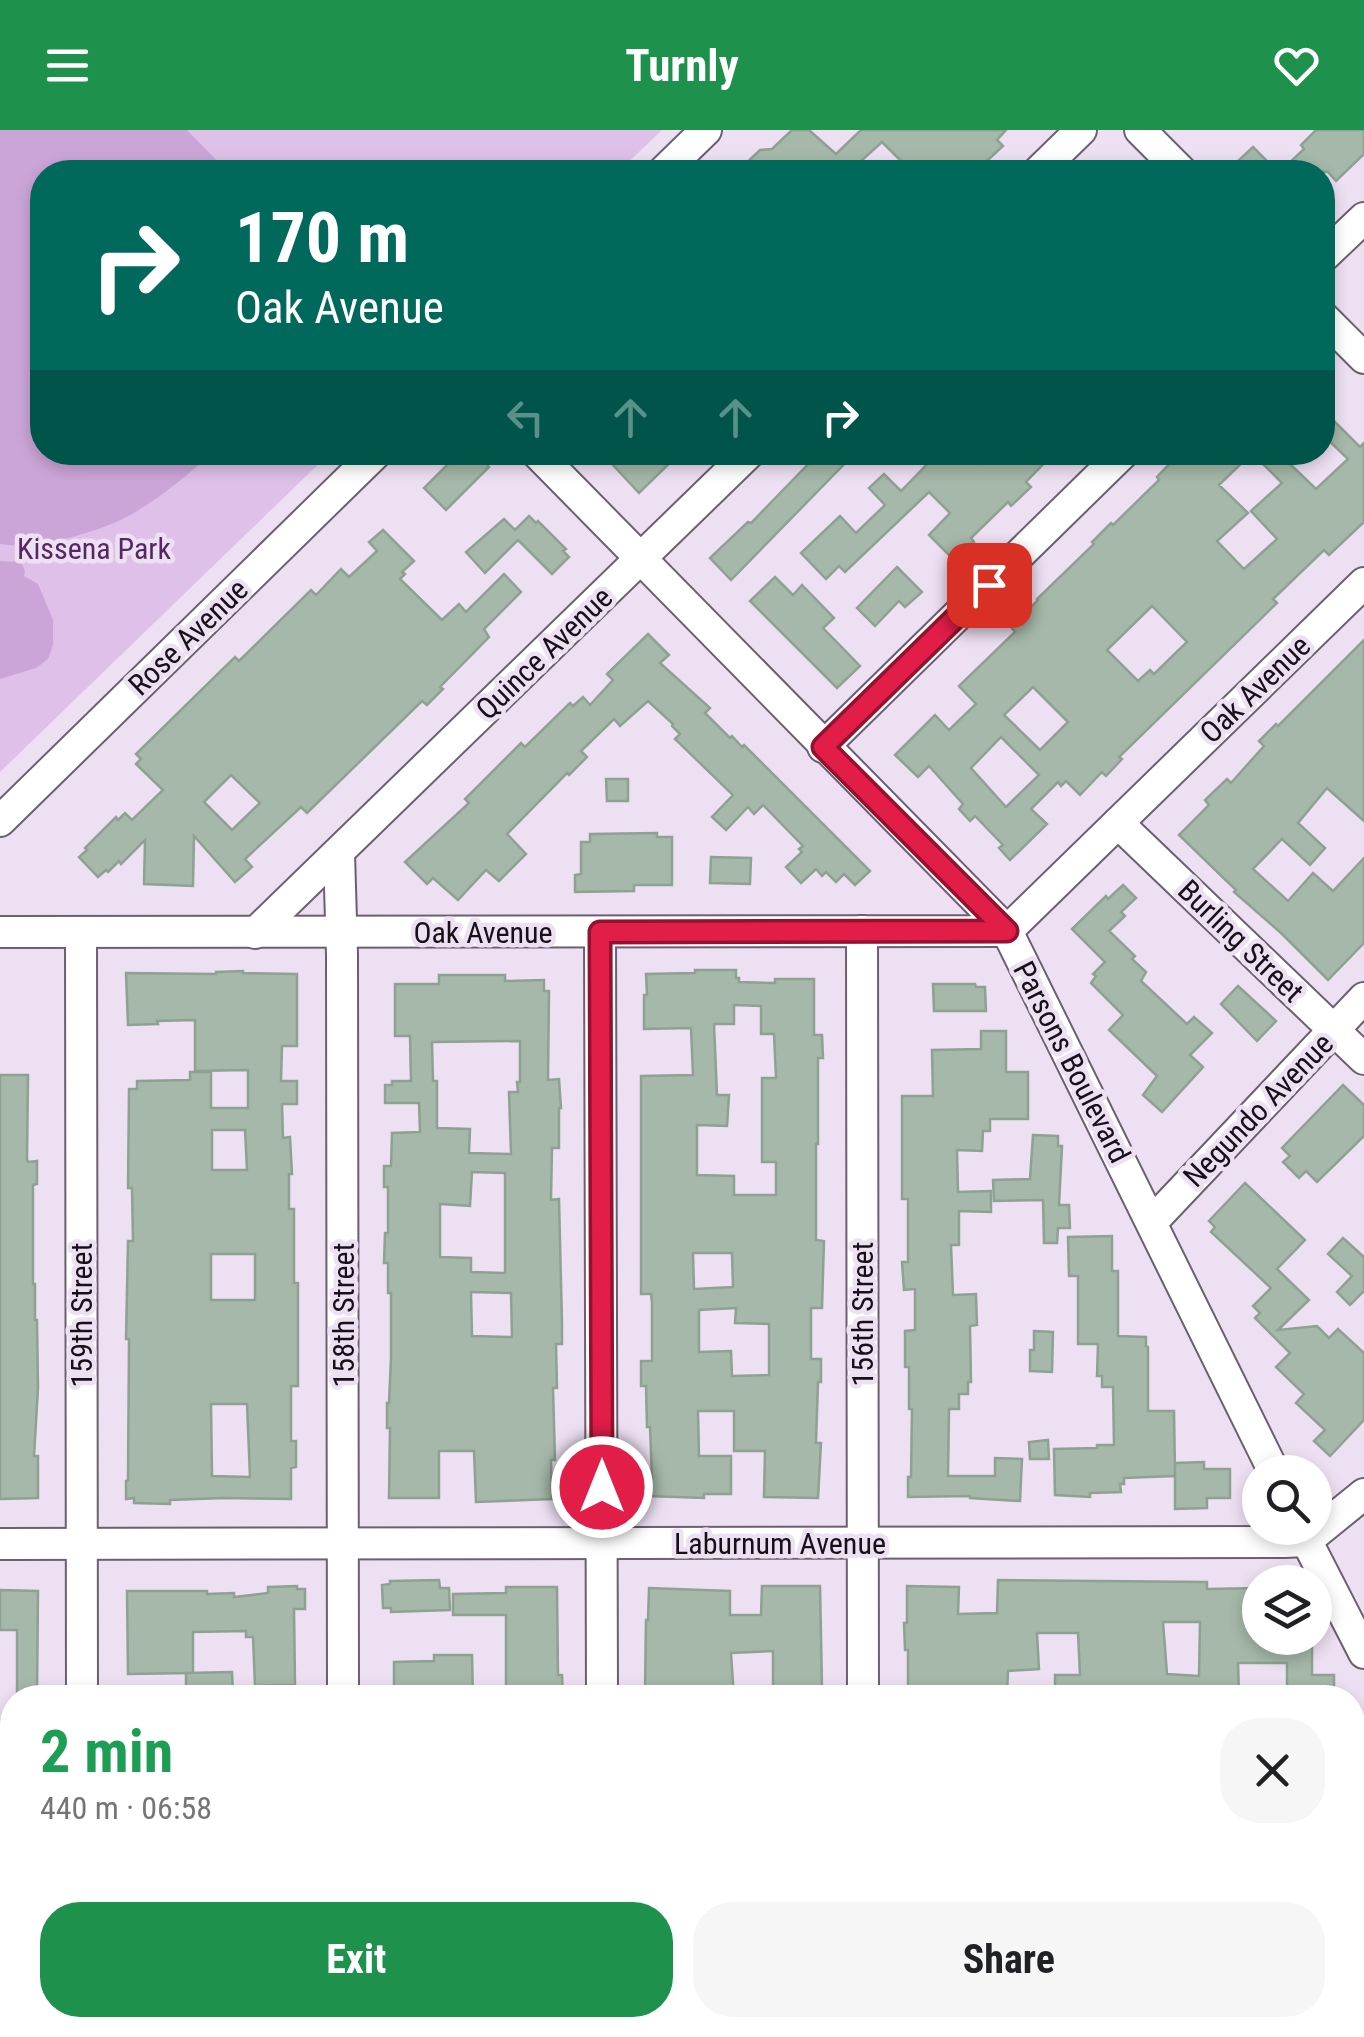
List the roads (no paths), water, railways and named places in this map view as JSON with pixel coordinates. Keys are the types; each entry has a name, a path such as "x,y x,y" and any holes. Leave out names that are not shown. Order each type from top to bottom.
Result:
{"street":[{"path":"675,160 706,130"},
{"path":"1050,160 1081,130"},
{"path":"1140,130 1170,160"},
{"path":"1335,246 1364,218"},
{"path":"1335,329 1364,358"},
{"name":"Rose Avenue","path":"0,820 363,465"},
{"name":"Parsons Boulevard","path":"549,465 1007,931 1266,1455"},
{"name":"Quince Avenue","path":"255,932 737,465"},
{"path":"823,747 1111,465"},
{"name":"Oak Avenue","path":"0,932 1007,931 1364,582"},
{"name":"Burling Street","path":"1118,823 1364,1059"},
{"path":"339,853 342,932"},
{"name":"156th Street","path":"862,930 863,1685"},
{"name":"159th Street","path":"81,932 82,1685"},
{"name":"158th Street","path":"342,932 343,1685"},
{"path":"600,932 602,1685"},
{"name":"Negundo Avenue","path":"1152,1222 1364,998"},
{"path":"1332,1515 1364,1494"},
{"name":"Laburnum Avenue","path":"0,1544 862,1543 1242,1535"},
{"path":"1309,1545 1364,1653"}],"park label":[{"name":"Kissena Park","path":"94,548"}]}
